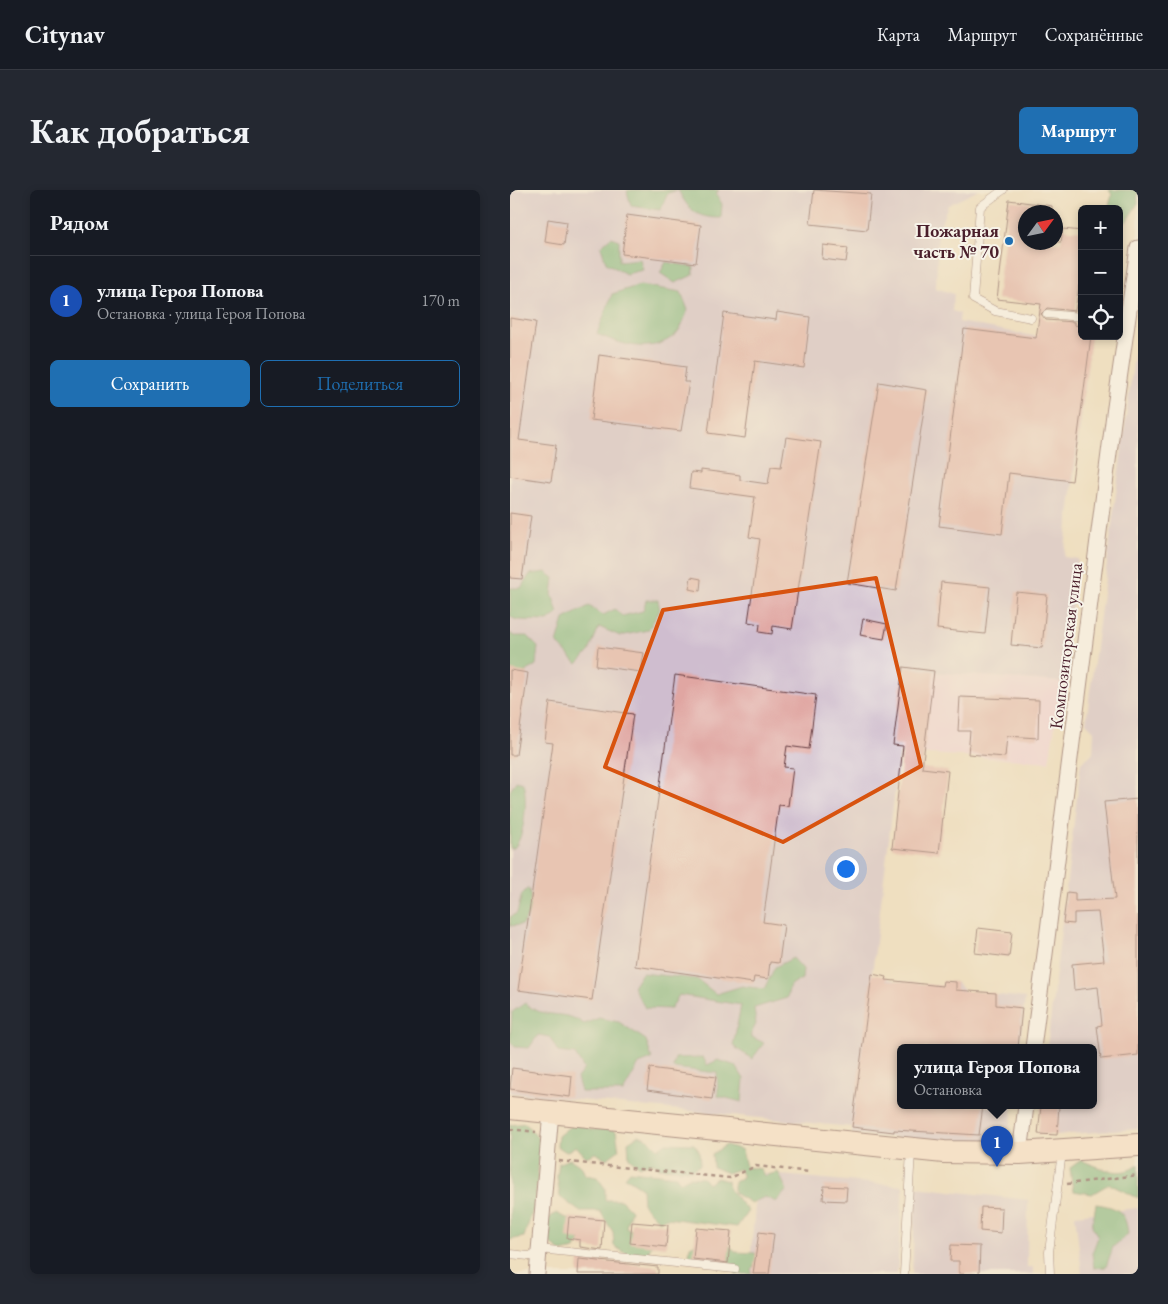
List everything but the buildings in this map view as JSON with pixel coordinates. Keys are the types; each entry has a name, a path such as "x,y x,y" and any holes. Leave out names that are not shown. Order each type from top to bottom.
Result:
{"street":[{"name":"Композиторская улица","path":"1123,320 1138,248"},
{"name":"Композиторская улица","path":"1033,1044 1121,340"},
{"path":"510,1108 950,1152 1062,1152 1138,1145"},
{"path":"1020,1153 1026,1109"},
{"path":"538,1274 538,1253 551,1112"}],"lane":[{"path":"1003,190 980,207 973,299 995,311 1031,318"},
{"path":"1047,314 1078,316"},
{"path":"904,1274 911,1149"},
{"path":"1050,1274 1049,1252 1062,1152"},
{"path":"510,1254 538,1253 735,1269"}],"path":[{"path":"510,1129 550,1134"},
{"path":"548,1160 730,1178 756,1166 810,1172"},
{"path":"1058,1185 1138,1175"}],"highlighted area":[{"path":"876,578 921,766 783,842 605,767 663,610"}],"shaded area":[{"path":"510,190 979,190 948,205 938,230 936,288 954,294 952,311 960,313 959,322 1039,337 1039,320 1078,325 1078,340 1091,340 1064,557 1078,559 1062,682 910,670 872,974 897,981 942,986 943,981 956,982 965,991 1025,998 1019,1044 897,1044 897,1109 1013,1109 1010,1127 997,1143 987,1145 852,1134 852,1127 510,1093"},
{"path":"1138,326 1138,1129 1057,1135 1038,1134 1041,1109 1097,1109 1097,1044 1047,1044 1081,763 1093,753 1094,731 1086,723"},
{"path":"910,670 1062,682 1049,762 900,752"},
{"path":"758,1173 903,1186 897,1274 749,1274"},
{"path":"916,1187 1028,1200 1027,1267 1033,1267 1033,1274 912,1274"},
{"path":"1138,1208 1138,1274 1082,1274 1075,1215"}],"green space":[{"path":"678,190 668,193 660,210 631,206 627,191"},
{"path":"678,190 719,190 716,194 722,204 721,218 706,217 695,212 686,203"},
{"path":"1109,190 1137,190 1138,203 1126,222 1123,222 1123,205 1109,205 1112,195"},
{"path":"611,237 619,240 619,261 640,259 643,270 626,274 606,263 601,246"},
{"path":"666,262 694,267 693,275 675,283 660,273"},
{"path":"640,285 681,292 688,310 676,334 657,344 637,346 617,342 597,334 612,294"},
{"path":"546,572 554,578 552,594 558,613 548,621 517,620 510,617 510,588 521,588 530,574"},
{"path":"646,600 658,600 660,610 648,630 620,636 599,627 589,652 577,664 557,643 564,619 589,606 603,615 615,609 622,616 643,611"},
{"path":"510,633 514,636 527,636 538,647 536,665 512,681 510,680"},
{"path":"516,781 523,783 525,798 524,817 518,843 514,848 510,848 510,791"},
{"path":"528,888 531,902 527,917 522,925 510,926 510,917 517,913 522,894"},
{"path":"793,958 803,969 802,979 790,985 787,998 754,1008 756,1024 750,1036 764,1043 752,1059 733,1046 741,1005 679,995 671,1009 645,1008 633,987 642,973 697,979 716,994 742,986 764,989 775,967"},
{"path":"525,1003 540,1012 569,1016 584,1024 599,1018 619,1022 646,1040 652,1059 639,1064 623,1092 581,1092 577,1078 584,1069 575,1054 558,1052 550,1037 538,1035 529,1048 515,1047 510,1041 512,1012"},
{"path":"703,1057 707,1065 718,1060 736,1066 744,1079 742,1102 718,1096 717,1073 673,1068 675,1058"},
{"path":"525,1123 543,1144 539,1160 535,1204 524,1237 510,1240 510,1125"},
{"path":"574,1123 583,1124 591,1130 604,1129 616,1131 619,1150 607,1159 595,1153 586,1157 576,1146 566,1152 557,1146 558,1136"},
{"path":"639,1135 648,1139 658,1149 666,1143 694,1144 699,1151 700,1165 691,1170 658,1168 655,1163 639,1166 629,1158 628,1142"},
{"path":"726,1145 742,1150 746,1167 761,1169 764,1176 778,1172 787,1190 776,1202 765,1197 751,1203 734,1193 734,1182 743,1177 739,1169 727,1173 713,1167 712,1154"},
{"path":"570,1159 582,1167 585,1175 597,1177 605,1188 605,1200 621,1200 631,1210 626,1227 653,1243 647,1255 630,1256 614,1246 613,1232 600,1211 579,1211 560,1197 557,1177 559,1163"},
{"path":"1081,1160 1102,1169 1117,1172 1132,1169 1138,1164 1138,1198 1109,1184 1092,1194 1073,1191 1070,1168"},
{"path":"630,1171 676,1176 680,1182 689,1177 703,1178 708,1184 717,1178 728,1181 729,1189 748,1211 737,1227 667,1218 659,1221 643,1205 642,1188 625,1177"},
{"path":"1096,1204 1119,1211 1125,1220 1128,1234 1113,1247 1106,1267 1094,1268 1092,1253 1098,1237 1092,1226"},
{"path":"556,1213 575,1223 581,1238 575,1249 562,1252 547,1241 545,1221"},
{"path":"708,1237 722,1237 735,1252 755,1253 759,1261 751,1269 752,1274 736,1274 729,1261 698,1261 689,1256 690,1246"}],"place":[{"name":"Пожарная часть № 70","path":"1009,241"},
{"name":"улица Героя Попова","path":"997,1167"}]}
